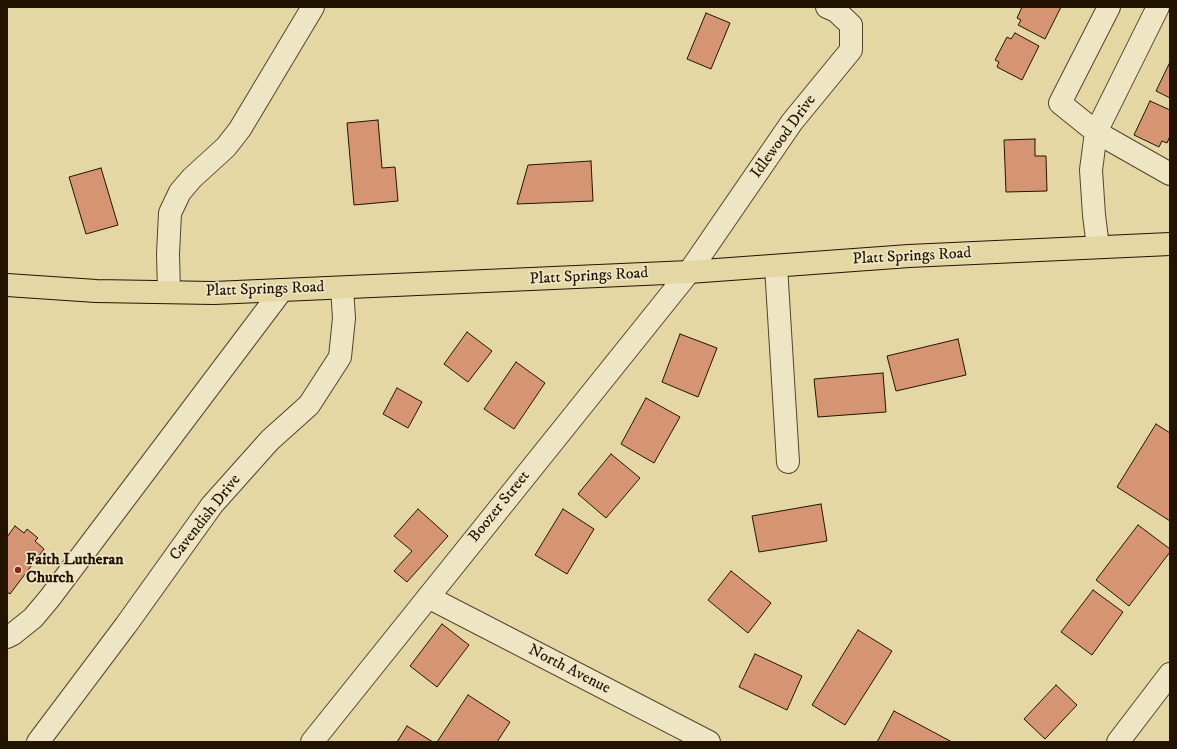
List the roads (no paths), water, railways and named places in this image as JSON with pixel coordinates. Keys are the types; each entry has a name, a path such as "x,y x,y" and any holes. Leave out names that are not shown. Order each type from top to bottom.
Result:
{"main road":[{"name":"Platt Springs Road","path":"7,285 96,291 214,293 689,272 909,256 1170,244"}],"street":[{"path":"169,292 168,254 170,213 180,192 192,178 226,147 240,129 313,7"},
{"name":"Idlewood Drive","path":"689,272 792,122 851,50 851,26 836,11 827,7"},
{"path":"1109,7 1060,103 1096,132 1170,174"},
{"path":"1098,247 1091,170 1096,132 1158,7"},
{"path":"776,266 788,462"},
{"name":"Boozer Street","path":"312,742 689,272"},
{"name":"Cavendish Drive","path":"38,742 126,625 212,506 270,440 309,405 340,357 344,318 342,288"},
{"path":"7,637 33,618 49,599 282,290"},
{"name":"North Avenue","path":"428,597 709,742"},
{"path":"1124,739 1170,674"}],"place":[{"name":"Faith Lutheran Church","path":"18,570"}]}
